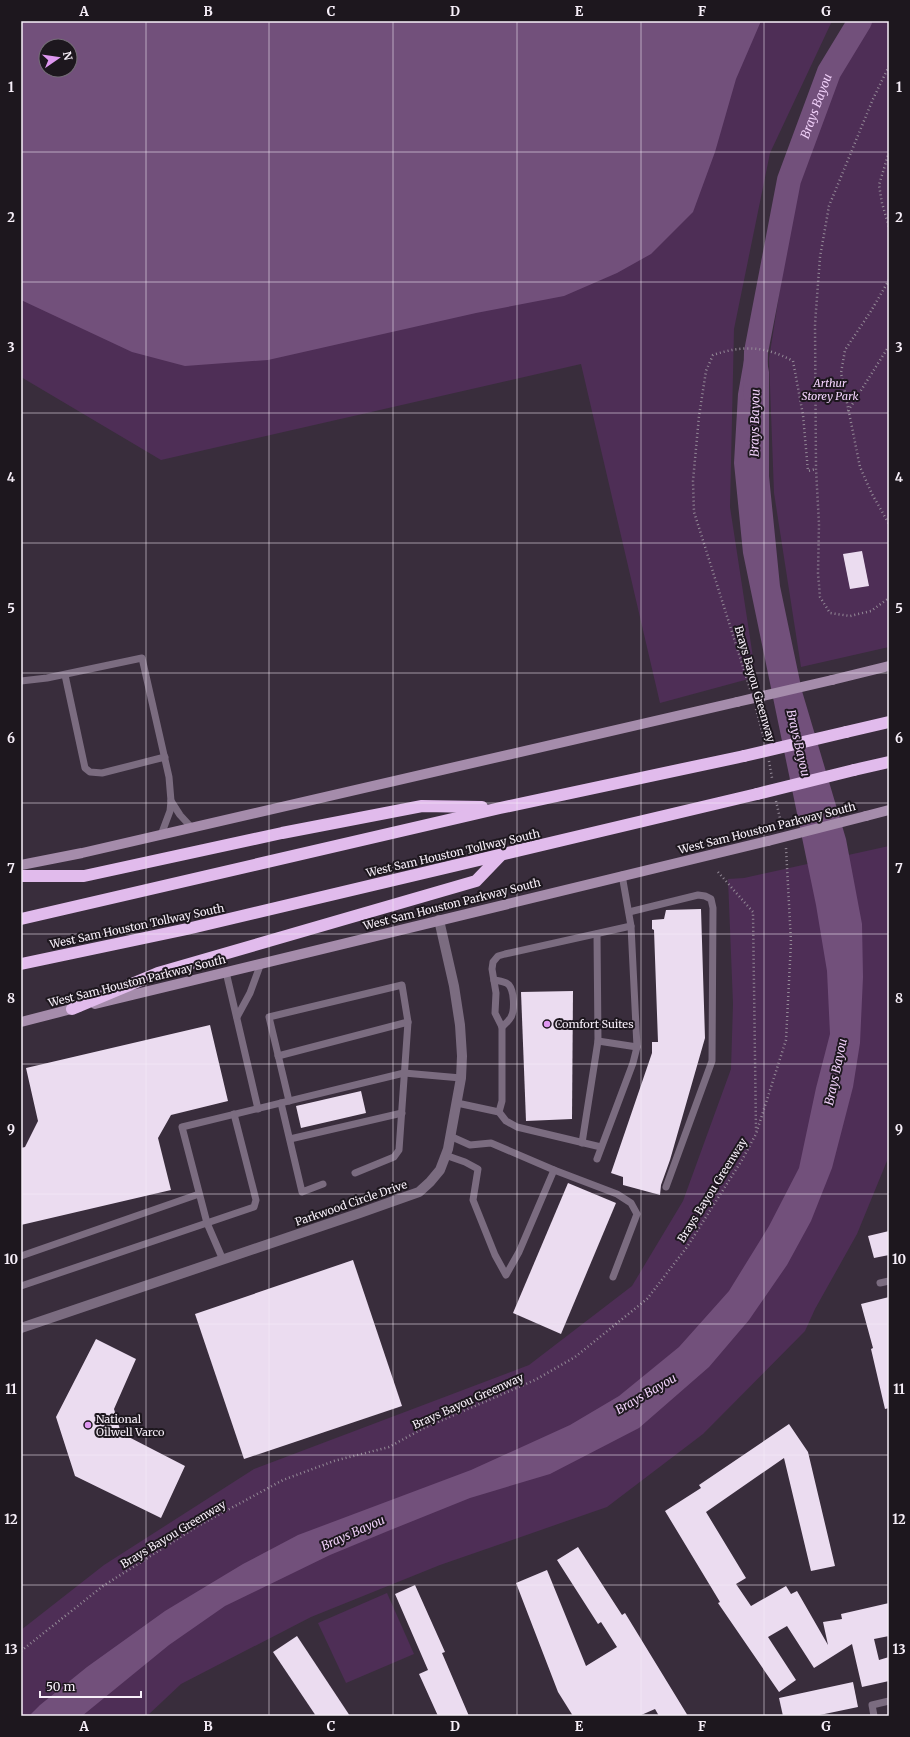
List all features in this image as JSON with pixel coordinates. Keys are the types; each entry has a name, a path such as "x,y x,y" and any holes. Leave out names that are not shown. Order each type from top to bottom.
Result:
{"highway":[{"path":"21,919 500,808 744,756 889,722"},
{"name":"West Sam Houston Tollway South","path":"21,964 180,931 889,762"},
{"path":"21,876 84,876 282,833 422,806 500,808"},
{"path":"72,1009 158,973 476,881 502,854"}],"main road":[{"path":"21,865 192,828 889,666"},
{"name":"West Sam Houston Parkway South","path":"21,1022 768,841 889,810"}],"street":[{"name":"Parkwood Circle Drive","path":"21,1328 419,1192 430,1182 440,1170 445,1155 461,1078 460,1025 454,986 439,920"}],"lane":[{"path":"21,681 47,678 142,658 169,777 171,801 170,811 161,835"},
{"path":"65,674 85,768 90,772 102,774 165,757"},
{"path":"171,801 192,828"},
{"path":"597,1159 633,1063 637,1047 631,926 622,876"},
{"path":"629,912 698,895 705,896 710,899 712,908 712,1061 666,1187"},
{"path":"499,1112 502,1101 502,1027 495,1013 496,993 492,969 498,956 631,926"},
{"path":"582,1143 598,1041 597,934"},
{"path":"236,1017 250,993 261,963"},
{"path":"226,972 258,1108"},
{"path":"494,980 504,982 510,986 512,994 513,1010 511,1017 502,1027"},
{"path":"289,1101 270,1017 402,985 408,1022 399,1150 394,1158 355,1172"},
{"path":"278,1056 408,1022"},
{"path":"598,1041 637,1047"},
{"path":"223,1260 207,1223 182,1127 404,1073 461,1078"},
{"path":"281,1103 302,1192 323,1184"},
{"path":"457,1103 499,1112 506,1121 517,1127 601,1148"},
{"path":"290,1139 402,1113"},
{"path":"21,1286 254,1207 256,1200 234,1114"},
{"path":"450,1136 470,1145 491,1143 554,1170 617,1194 631,1203 637,1214 613,1277"},
{"path":"445,1155 465,1162 478,1169 473,1200 495,1255 506,1275 518,1252 554,1170"},
{"path":"21,1256 199,1194"},
{"path":"880,1283 889,1281"},
{"path":"874,1716 872,1705 889,1701"}],"path":[{"path":"889,66 864,120 828,212 820,257 815,324 816,469 819,524 818,573 820,597 830,613 850,616 871,611 889,598"},
{"path":"889,152 879,185 882,204 889,227"},
{"path":"889,280 871,311 845,350 841,373 860,466 872,494 889,524"},
{"path":"848,412 889,346"},
{"name":"Brays Bayou Greenway","path":"750,690 694,512 693,481 699,416 706,371 713,355 742,348 768,350 793,361 802,415 808,471 816,469"},
{"name":"Brays Bayou Greenway","path":"755,704 765,742"},
{"name":"Brays Bayou Greenway","path":"768,757 772,780"},
{"path":"775,795 783,833"},
{"name":"Brays Bayou Greenway","path":"21,1651 103,1586 198,1526 283,1480 334,1460 389,1447 424,1428 535,1380 575,1357 647,1300 687,1246 742,1160 756,1134 786,1040 791,942 787,856 784,840"},
{"path":"718,872 753,912 756,1134"}],"green space":[{"path":"21,21 832,21 770,153 734,329 730,507 756,677 660,703 581,364 161,460 21,377"},
{"name":"Arthur Storey Park","path":"871,21 889,21 889,647 801,667 774,493 769,359 795,193 834,76"},
{"path":"889,846 889,1156 857,1234 815,1309 805,1331 703,1434 607,1507 440,1565 311,1617 181,1684 147,1716 21,1716 21,1630 104,1565 254,1469 529,1365 632,1286 683,1201 731,1069 733,1004 728,879 744,878"},
{"path":"387,1593 414,1654 346,1683 318,1623"}],"water":[{"path":"21,21 761,21 736,79 715,152 693,212 651,254 617,273 564,296 476,313 268,360 185,366 132,352 21,300"},
{"path":"744,360 767,361 769,372 769,476 780,586 802,691 846,839 862,924 863,977 860,1043 853,1087 832,1168 811,1221 787,1265 749,1320 709,1367 639,1428 550,1474 470,1498 388,1531 330,1555 225,1606 169,1645 82,1716 29,1716 40,1705 87,1667 165,1611 243,1564 298,1535 471,1470 570,1425 619,1396 679,1347 729,1291 769,1226 799,1168 816,1088 830,1034 827,971 816,905 743,553 734,463 738,394"}],"building":[{"path":"862,551 869,586 850,589 843,554"},
{"path":"701,909 705,1038 670,1160 661,1185 660,1195 623,1185 623,1177 611,1173 652,1053 652,1042 658,1042 654,930 652,929 652,920 664,919 666,910"},
{"name":"Comfort Suites","path":"573,991 572,1119 526,1121 521,992"},
{"path":"210,1025 228,1101 171,1115 158,1138 171,1190 21,1225 21,1148 25,1147 38,1121 26,1068"},
{"path":"361,1091 366,1113 301,1128 296,1106"},
{"path":"568,1183 616,1203 561,1334 513,1313"},
{"path":"889,1231 889,1255 874,1258 868,1236"},
{"path":"353,1260 402,1406 244,1459 195,1314"},
{"path":"889,1297 889,1408 885,1409 871,1349 873,1348 861,1304"},
{"name":"National Oilwell Varco","path":"96,1339 136,1359 114,1409 121,1433 185,1466 161,1518 75,1476 56,1417"},
{"path":"789,1424 808,1452 835,1566 811,1571 784,1458 706,1512 746,1578 736,1584 751,1606 786,1586 791,1594 797,1591 828,1645 823,1622 842,1619 841,1614 889,1603 889,1636 874,1639 879,1660 889,1657 889,1681 862,1687 852,1644 814,1668 787,1626 768,1637 796,1680 779,1692 718,1603 720,1602 665,1511 701,1488 699,1485"},
{"path":"578,1547 622,1615 625,1613 688,1716 659,1716 655,1709 639,1716 573,1716 558,1692 516,1583 547,1570 586,1666 617,1647 601,1622 598,1624 557,1560"},
{"path":"415,1585 445,1652 442,1653 469,1716 438,1716 419,1674 428,1670 395,1594"},
{"path":"297,1636 350,1716 316,1716 273,1652"},
{"path":"853,1682 858,1707 815,1716 783,1716 779,1698"}],"waterway":[{"name":"Brays Bayou","path":"755,393 756,352 789,180 829,72 860,21"}],"place":[{"name":"Comfort Suites","path":"547,1024"},
{"name":"National Oilwell Varco","path":"88,1425"}]}
